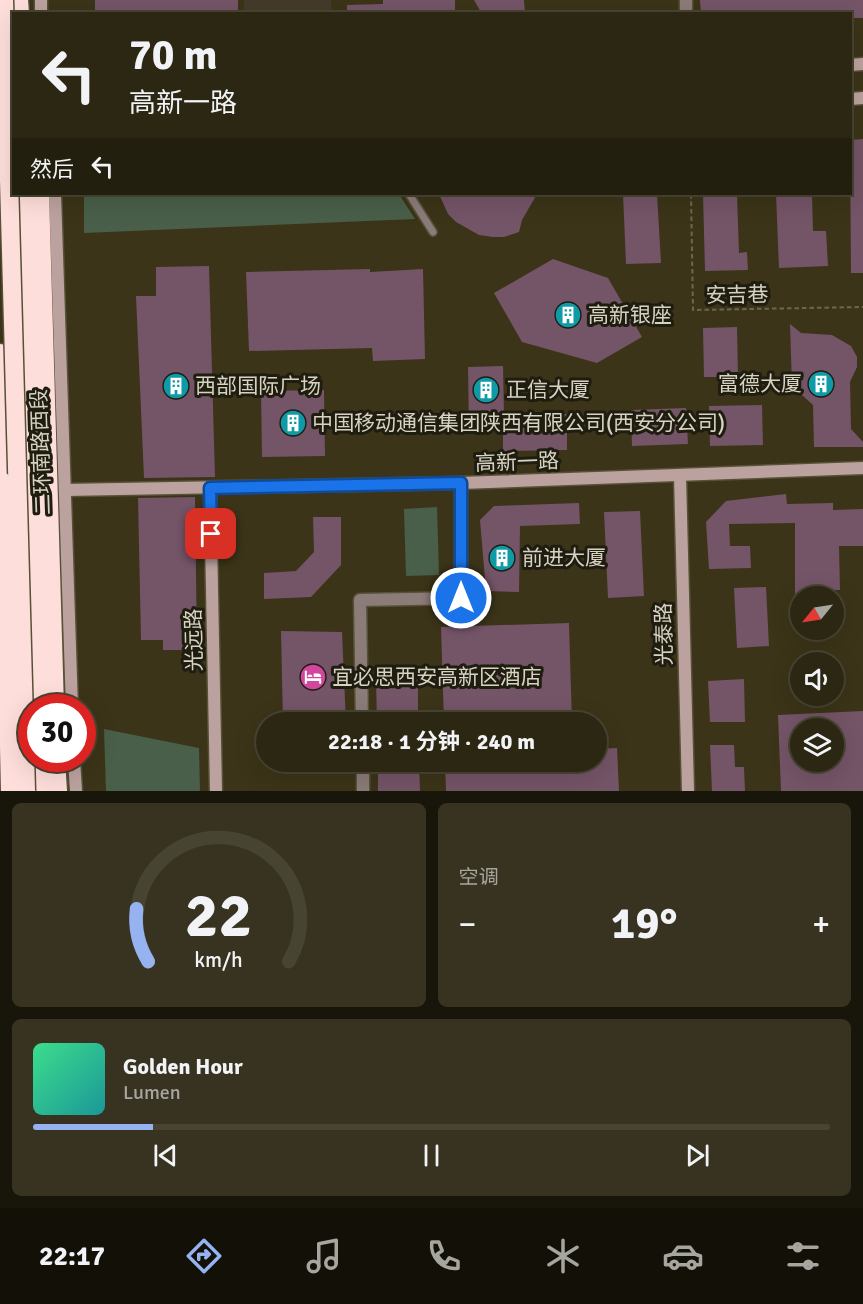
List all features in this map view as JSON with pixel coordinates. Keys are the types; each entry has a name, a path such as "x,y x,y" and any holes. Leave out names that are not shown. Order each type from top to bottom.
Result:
{"highway":[{"name":"二环南路西段","path":"4,0 26,791"},
{"name":"二环南路西段","path":"25,195 40,694"},
{"path":"40,195 55,694"},
{"path":"0,353 10,791"},
{"path":"42,772 43,791"},
{"path":"57,772 58,791"}],"street":[{"name":"二环南路西段","path":"55,195 72,694"},
{"name":"高新一路","path":"65,490 461,483 863,468"},
{"name":"光泰路","path":"680,476 688,791"},
{"path":"362,712 360,600 461,598 461,483"},
{"name":"光远路","path":"210,488 216,791"},
{"path":"75,772 76,791"},
{"path":"363,772 363,791"}],"lane":[{"path":"410,195 433,232"}],"path":[{"name":"安吉巷","path":"691,195 693,310 863,307"}],"shaded area":[{"path":"244,0 331,0 332,12 244,12"}],"green space":[{"path":"84,195 400,195 415,219 84,233"},
{"path":"437,507 439,575 406,576 404,509"},
{"path":"104,729 199,748 200,791 106,791"}],"building":[{"path":"95,0 238,0 238,12 95,12"},
{"path":"383,0 455,0 455,12 347,12 347,5 383,4"},
{"path":"474,0 524,0 525,12 481,12"},
{"path":"700,0 863,0 863,18 852,18 852,12 701,12"},
{"path":"863,139 863,273 851,273 852,140"},
{"path":"439,195 536,195 522,220 519,232 504,237 479,235 456,222 448,214"},
{"path":"623,195 657,195 661,263 626,264"},
{"path":"703,195 737,195 739,253 747,252 748,270 705,271"},
{"path":"776,195 812,195 813,231 826,231 828,266 779,268"},
{"name":"高新银座","path":"553,259 608,278 642,337 597,363 522,342 494,293"},
{"name":"西部国际广场","path":"209,266 215,477 144,478 136,296 156,296 156,267"},
{"path":"370,269 370,272 423,269 425,359 373,361 372,348 249,351 246,272"},
{"name":"富德大厦","path":"790,324 801,333 832,335 851,346 857,357 857,367 850,382 851,429 863,442 863,447 814,447 813,405 792,386"},
{"path":"737,327 738,377 704,377 703,328"},
{"name":"正信大厦","path":"503,366 504,415 567,414 567,450 503,451 503,432 469,432 468,367"},
{"name":"中国移动通信集团陕西有限公司(西安分公司)","path":"324,390 325,456 262,457 261,391"},
{"path":"762,405 763,445 710,446 709,406"},
{"path":"686,408 688,444 632,446 631,410"},
{"path":"786,494 787,504 833,503 833,510 863,509 863,546 839,546 840,586 795,586 795,523 729,524 730,546 750,546 751,568 709,569 706,522 726,501"},
{"path":"195,497 197,650 163,650 163,640 141,640 138,498"},
{"name":"前进大厦","path":"579,503 580,524 520,526 519,592 486,591 480,520 494,506"},
{"path":"640,511 644,596 608,598 604,512"},
{"path":"313,517 341,517 341,565 311,597 264,599 264,573 296,571 314,552"},
{"path":"766,587 769,646 737,648 734,588"},
{"path":"569,623 572,712 444,712 441,627"},
{"name":"宜必思西安高新区酒店","path":"281,631 342,632 346,712 283,712"},
{"path":"418,679 418,712 377,712 376,680"},
{"path":"744,679 745,722 710,722 708,681"},
{"path":"863,711 863,791 781,791 778,715"},
{"path":"710,745 734,745 735,767 744,767 745,791 712,791"},
{"path":"607,748 617,748 619,791 446,791 445,772 607,772"},
{"path":"378,772 419,772 420,791 378,791"}],"place":[{"name":"高新银座","path":"568,315"},
{"name":"富德大厦","path":"821,384"},
{"name":"西部国际广场","path":"176,386"},
{"name":"正信大厦","path":"486,390"},
{"name":"中国移动通信集团陕西有限公司(西安分公司)","path":"293,423"},
{"name":"前进大厦","path":"502,558"},
{"name":"宜必思西安高新区酒店","path":"313,677"}],"route":[{"path":"211,534 210,488 461,483 461,598"}]}
